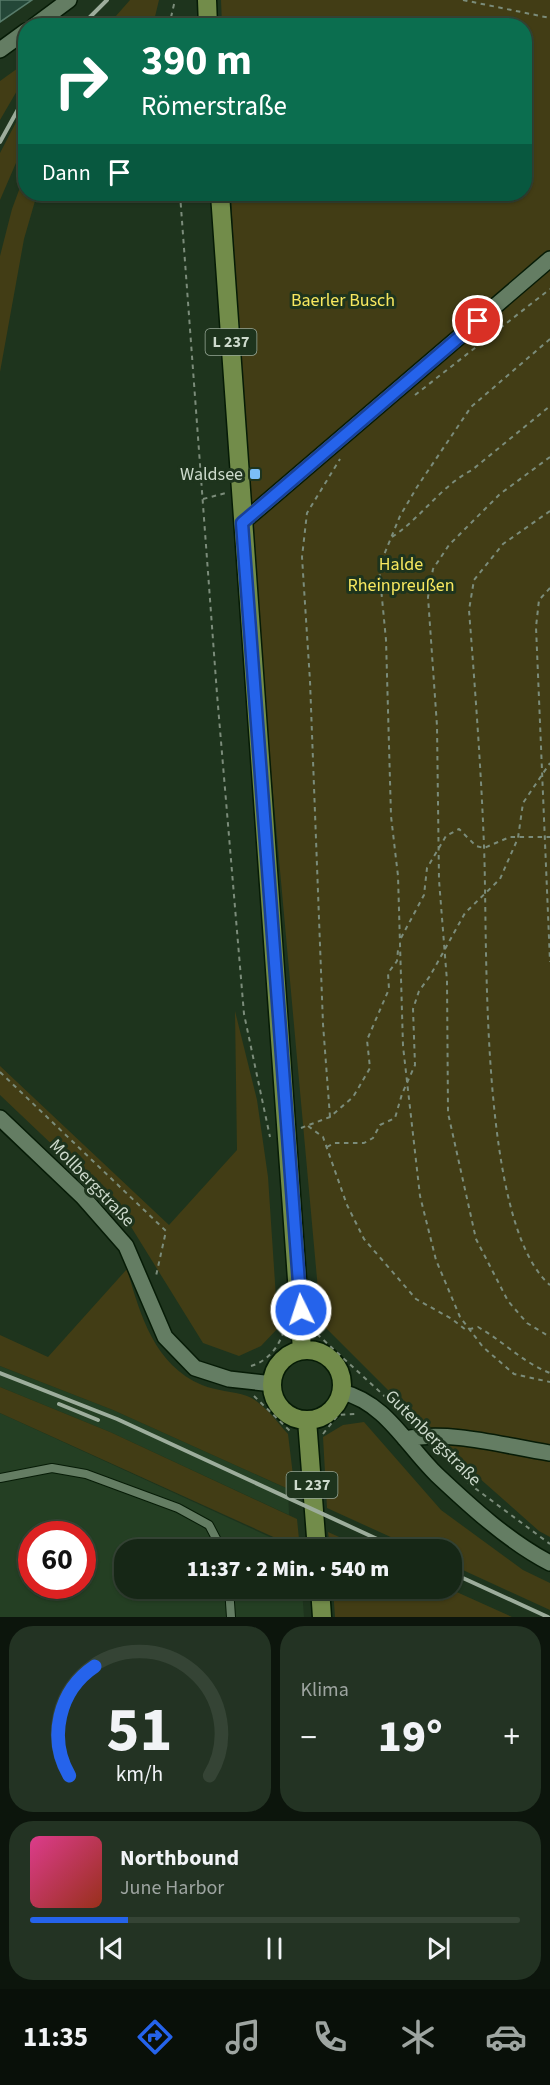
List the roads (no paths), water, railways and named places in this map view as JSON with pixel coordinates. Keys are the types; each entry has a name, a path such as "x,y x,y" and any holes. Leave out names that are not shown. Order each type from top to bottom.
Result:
{"main road":[{"path":"207,0 208,18"},
{"name":"L 237","path":"220,201 302,1341"},
{"path":"302,1341 333,1362 342,1381 339,1401 326,1415 303,1430 279,1405 273,1384 279,1365 302,1341"},
{"name":"L 237","path":"303,1430 316,1539"},
{"path":"321,1599 322,1617"}],"street":[{"path":"45,18 69,0"},
{"path":"0,50 18,37"},
{"path":"242,523 550,259"},
{"name":"Mollbergstraße","path":"0,1118 83,1197 126,1246 165,1336 195,1368 229,1379 273,1384"},
{"name":"Gutenbergstraße","path":"342,1392 359,1396 374,1405 436,1474 499,1528 550,1563"},
{"path":"405,1439 423,1436 450,1437 550,1453"}],"lane":[{"path":"0,1478 52,1468 86,1474 178,1508 209,1525 216,1539"},
{"path":"230,1599 231,1617"}],"railway":[{"path":"89,18 107,0"},
{"path":"0,142 18,109"},
{"path":"0,1373 117,1419 377,1539"},
{"path":"59,1404 98,1420"},
{"path":"462,1578 548,1617"}],"place":[{"name":"Waldsee","path":"255,474"}],"park label":[{"name":"Baerler Busch","path":"343,300"},
{"name":"Halde Rheinpreußen","path":"401,574"}]}
